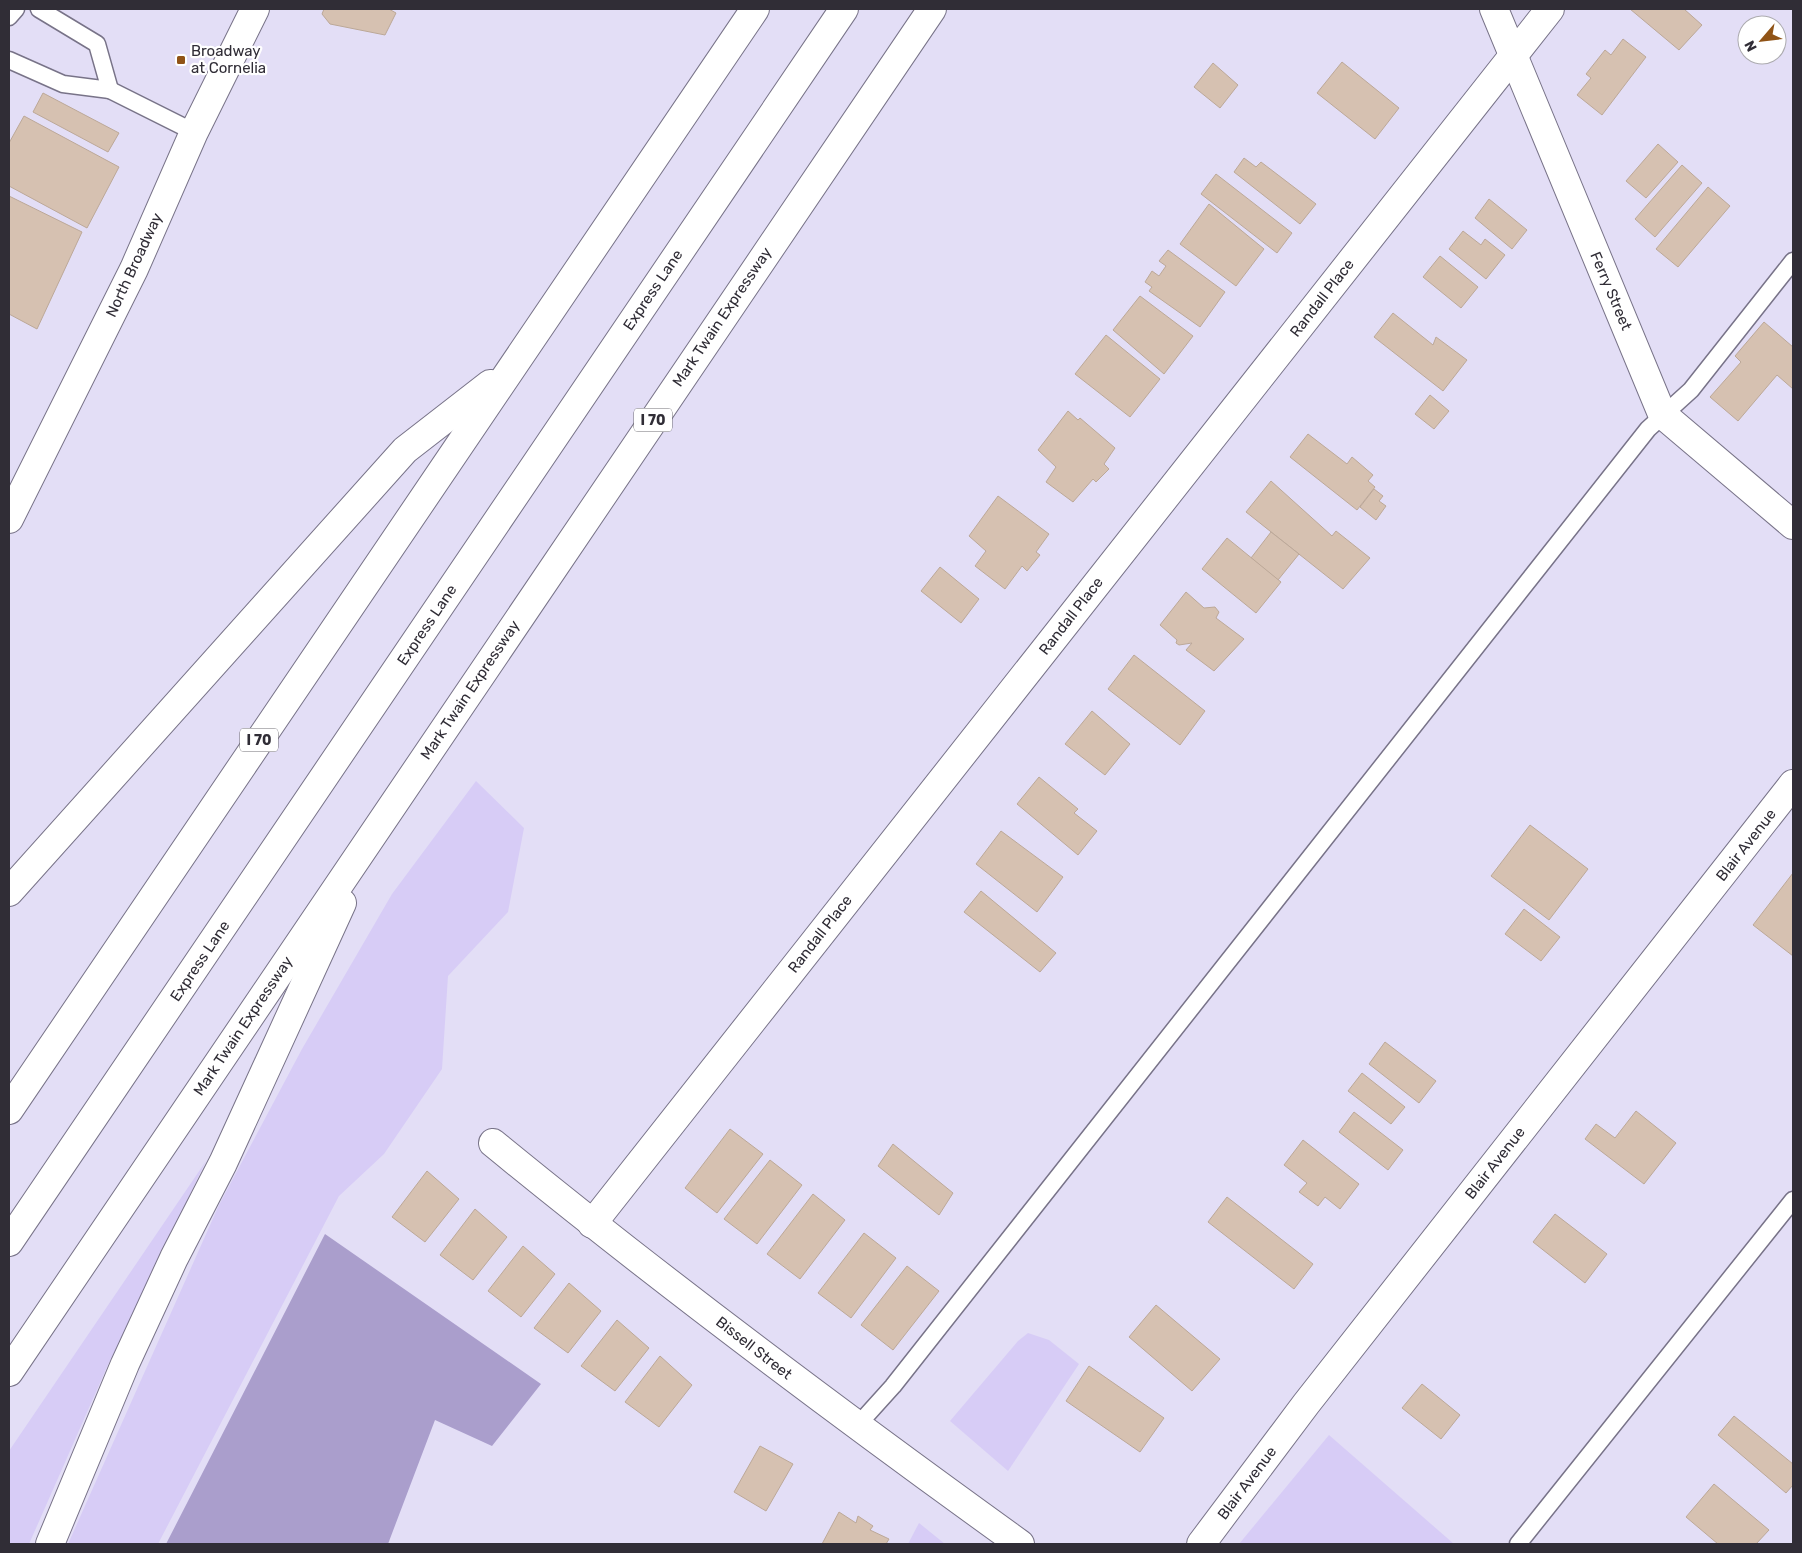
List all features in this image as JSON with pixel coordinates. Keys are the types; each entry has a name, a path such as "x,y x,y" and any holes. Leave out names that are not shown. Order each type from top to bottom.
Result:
{"main road":[{"name":"North Broadway","path":"9,519 134,269 194,132 255,9"},
{"name":"I 70","path":"9,1110 754,9"},
{"name":"Express Lane","path":"9,1242 844,9"},
{"name":"Mark Twain Expressway","path":"9,1372 932,9"},
{"name":"Ferry Street","path":"1494,9 1662,414 1793,525"},
{"name":"Randall Place","path":"592,1224 1550,9"},
{"path":"9,892 405,450 509,370"},
{"name":"Blair Avenue","path":"1201,1544 1306,1404 1793,784"},
{"path":"50,1544 125,1364 174,1258 222,1164 375,831"},
{"name":"Bissell Street","path":"493,1143 592,1224 856,1427 1020,1544"}],"lane":[{"path":"9,17 16,9"},
{"path":"39,9 97,44 110,90"},
{"path":"9,60 63,84 110,90 194,132"},
{"path":"856,1427 893,1386 1630,453 1662,414 1691,390 1793,261"},
{"path":"1518,1544 1793,1200"}],"shaded area":[{"path":"476,781 524,828 508,912 448,976 442,1069 384,1154 339,1196 158,1544 68,1544 219,1205 302,1049 392,894"},
{"path":"206,1161 107,1367 29,1544 9,1544 9,1451"},
{"path":"325,1234 541,1384 492,1446 435,1420 388,1544 166,1544"},
{"path":"1028,1333 1049,1340 1079,1364 1008,1471 950,1421 1018,1341"},
{"path":"1329,1435 1454,1544 1239,1544"},
{"path":"919,1523 945,1544 908,1544"}],"building":[{"path":"324,9 389,9 396,13 385,35 330,24 322,14"},
{"path":"1630,9 1684,9 1702,25 1679,50"},
{"path":"1623,39 1646,57 1602,115 1577,95 1591,78 1586,74 1605,50 1611,55"},
{"path":"1342,62 1399,108 1375,139 1317,93"},
{"path":"1213,63 1238,85 1220,108 1194,87"},
{"path":"43,93 119,133 108,152 33,112"},
{"path":"24,116 119,167 87,228 9,186 9,143"},
{"path":"1658,144 1678,162 1646,198 1626,181"},
{"path":"1244,158 1256,167 1261,162 1316,204 1300,224 1234,172"},
{"path":"1682,165 1702,183 1655,237 1635,219"},
{"path":"1216,174 1292,233 1277,253 1201,194"},
{"path":"1708,187 1730,206 1678,267 1656,249"},
{"path":"9,196 82,232 37,329 9,314"},
{"path":"1489,199 1527,230 1512,249 1475,218"},
{"path":"1209,204 1264,249 1236,286 1180,244"},
{"path":"1463,231 1481,245 1485,239 1505,255 1486,279 1449,249"},
{"path":"1168,250 1225,292 1200,327 1149,291 1152,287 1145,282 1152,271 1159,276 1166,266 1159,261"},
{"path":"1440,256 1478,287 1461,308 1423,277"},
{"path":"1140,296 1193,336 1164,374 1113,330"},
{"path":"1393,313 1433,345 1436,337 1467,360 1443,391 1374,337"},
{"path":"1764,322 1793,347 1793,389 1777,375 1738,421 1710,397 1741,362 1735,356"},
{"path":"1106,335 1160,379 1130,417 1075,374"},
{"path":"1430,395 1449,411 1434,429 1415,414"},
{"path":"1068,411 1078,420 1080,418 1115,448 1104,464 1109,469 1096,482 1093,479 1073,502 1046,482 1056,467 1038,450"},
{"path":"1308,434 1347,464 1352,457 1373,475 1368,481 1375,487 1357,510 1290,457"},
{"path":"1271,481 1332,536 1336,531 1370,558 1343,589 1246,512"},
{"path":"1374,489 1383,496 1379,501 1386,506 1376,520 1360,507"},
{"path":"998,496 1049,534 1036,552 1040,555 1027,571 1022,566 1005,589 975,566 986,551 969,536"},
{"path":"1271,532 1299,554 1278,580 1251,558"},
{"path":"1227,538 1281,582 1256,613 1202,569"},
{"path":"940,567 979,599 961,623 921,591"},
{"path":"1186,592 1204,608 1215,607 1219,612 1216,618 1244,639 1214,671 1186,650 1192,643 1179,645 1176,643 1177,640 1160,625"},
{"path":"1134,655 1205,711 1180,745 1108,689"},
{"path":"1092,711 1130,744 1105,775 1065,744"},
{"path":"1039,777 1078,809 1074,813 1097,831 1078,855 1017,804"},
{"path":"1530,825 1588,869 1549,920 1491,876"},
{"path":"1001,831 1063,877 1037,912 976,864"},
{"path":"1793,873 1793,956 1753,925"},
{"path":"981,891 1056,953 1040,972 964,912"},
{"path":"1524,909 1560,937 1541,961 1505,934"},
{"path":"1385,1042 1436,1081 1419,1103 1369,1064"},
{"path":"1362,1073 1405,1107 1391,1124 1348,1091"},
{"path":"1636,1111 1676,1143 1644,1184 1585,1139 1596,1124 1615,1138"},
{"path":"1354,1112 1403,1150 1388,1170 1339,1132"},
{"path":"730,1129 763,1154 717,1213 685,1188"},
{"path":"1303,1140 1359,1184 1340,1209 1325,1197 1318,1206 1299,1192 1307,1183 1284,1165"},
{"path":"893,1144 953,1193 939,1215 878,1166"},
{"path":"770,1160 802,1185 757,1244 724,1219"},
{"path":"427,1171 459,1199 425,1242 392,1217"},
{"path":"813,1194 845,1220 800,1279 767,1254"},
{"path":"1227,1197 1313,1264 1294,1289 1208,1222"},
{"path":"475,1209 507,1237 473,1280 440,1255"},
{"path":"1555,1214 1607,1254 1585,1283 1533,1242"},
{"path":"864,1233 896,1258 851,1318 818,1293"},
{"path":"523,1246 555,1274 521,1317 488,1291"},
{"path":"907,1266 939,1291 893,1350 861,1325"},
{"path":"569,1283 601,1311 568,1353 534,1328"},
{"path":"1156,1305 1220,1359 1192,1391 1129,1337"},
{"path":"617,1320 649,1348 615,1391 581,1366"},
{"path":"660,1356 692,1385 659,1427 625,1402"},
{"path":"1089,1366 1164,1418 1140,1452 1066,1401"},
{"path":"1422,1384 1460,1415 1441,1439 1402,1408"},
{"path":"1734,1416 1793,1464 1793,1485 1786,1493 1718,1435"},
{"path":"760,1446 793,1464 766,1511 734,1492"},
{"path":"1714,1484 1769,1530 1756,1544 1718,1544 1686,1517"},
{"path":"839,1512 856,1523 858,1516 873,1526 870,1530 889,1539 886,1544 822,1544"}],"place":[{"name":"Broadway at Cornelia","path":"181,60"}]}
